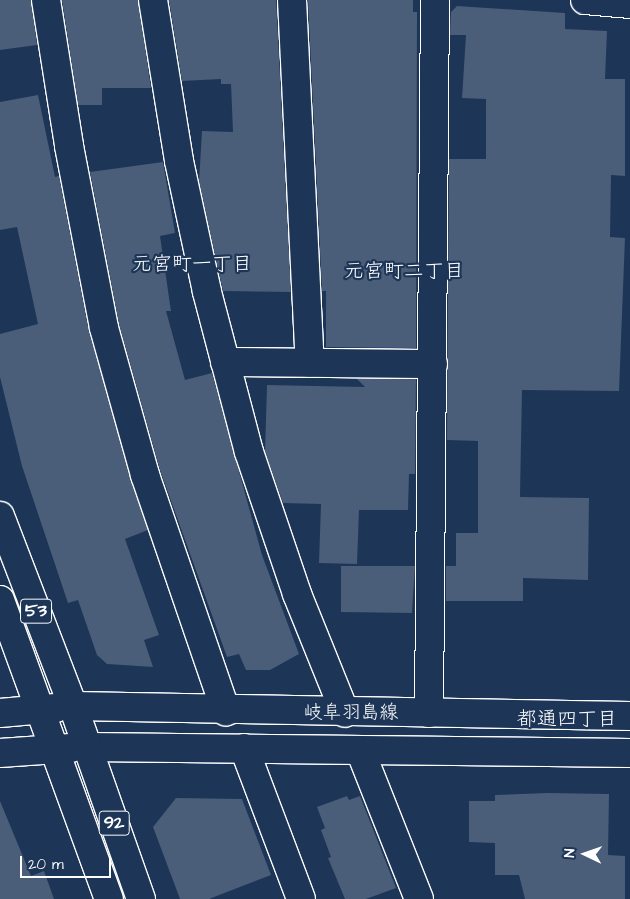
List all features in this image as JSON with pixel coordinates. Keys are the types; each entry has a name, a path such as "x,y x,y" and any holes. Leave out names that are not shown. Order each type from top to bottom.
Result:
{"street":[{"path":"46,0 68,139 104,328 145,475 226,711"},
{"path":"153,0 179,161 225,362 249,452 297,594 345,713"},
{"path":"292,0 310,363"},
{"path":"429,713 435,0"},
{"path":"585,0 630,4"},
{"path":"225,362 433,364"},
{"name":"53","path":"0,516 87,747"},
{"name":"53","path":"0,600 39,710"},
{"name":"岐阜羽島線","path":"0,712 73,706 226,711 630,716"},
{"name":"92","path":"39,710 109,899"},
{"name":"岐阜羽島線","path":"0,754 87,747 630,753"},
{"name":"92","path":"87,747 141,899"},
{"path":"244,748 301,899"},
{"path":"360,750 419,899"}],"building":[{"path":"0,0 31,0 37,45 0,50"},
{"path":"62,0 138,0 151,88 102,88 102,105 78,105"},
{"path":"169,0 276,0 291,292 223,291 199,182 202,131 233,132 231,84 221,84 221,79 182,81"},
{"path":"308,0 413,0 413,12 417,12 416,348 326,347 326,291 322,291"},
{"path":"457,6 565,13 565,29 607,31 605,79 625,79 625,176 611,175 610,237 625,238 619,391 522,390 520,497 589,498 588,580 523,578 523,601 446,601 446,566 456,566 456,533 478,533 478,441 447,440 449,159 486,159 486,99 462,98 466,35 450,35 451,12"},
{"path":"38,95 55,177 59,176 89,332 148,530 125,539 159,635 144,640 153,667 107,664 97,655 78,600 68,603 22,466 0,377 0,334 38,324 17,227 0,230 0,102"},
{"path":"163,162 175,233 160,236 171,311 166,311 185,380 212,373 262,555 299,654 270,670 246,670 239,654 227,657 160,470 119,324 90,172"},
{"path":"357,379 416,379 415,474 409,474 408,510 359,510 357,564 319,563 321,504 283,503 265,452 267,385 365,387"},
{"path":"341,566 415,566 412,613 341,612"},
{"path":"548,793 609,794 608,855 625,856 625,899 525,899 519,875 495,875 495,843 469,842 469,801 495,801 495,795"},
{"path":"347,796 349,800 360,796 396,888 366,899 345,899 328,858 331,857 321,830 325,828 317,807"},
{"path":"176,798 242,799 271,875 209,899 180,899 153,827"},
{"path":"0,801 31,876 44,871 54,899 0,899"}],"district":[{"name":"元宮町一丁目","path":"192,264"},
{"name":"元宮町二丁目","path":"404,271"},
{"name":"都通四丁目","path":"567,719"}]}
